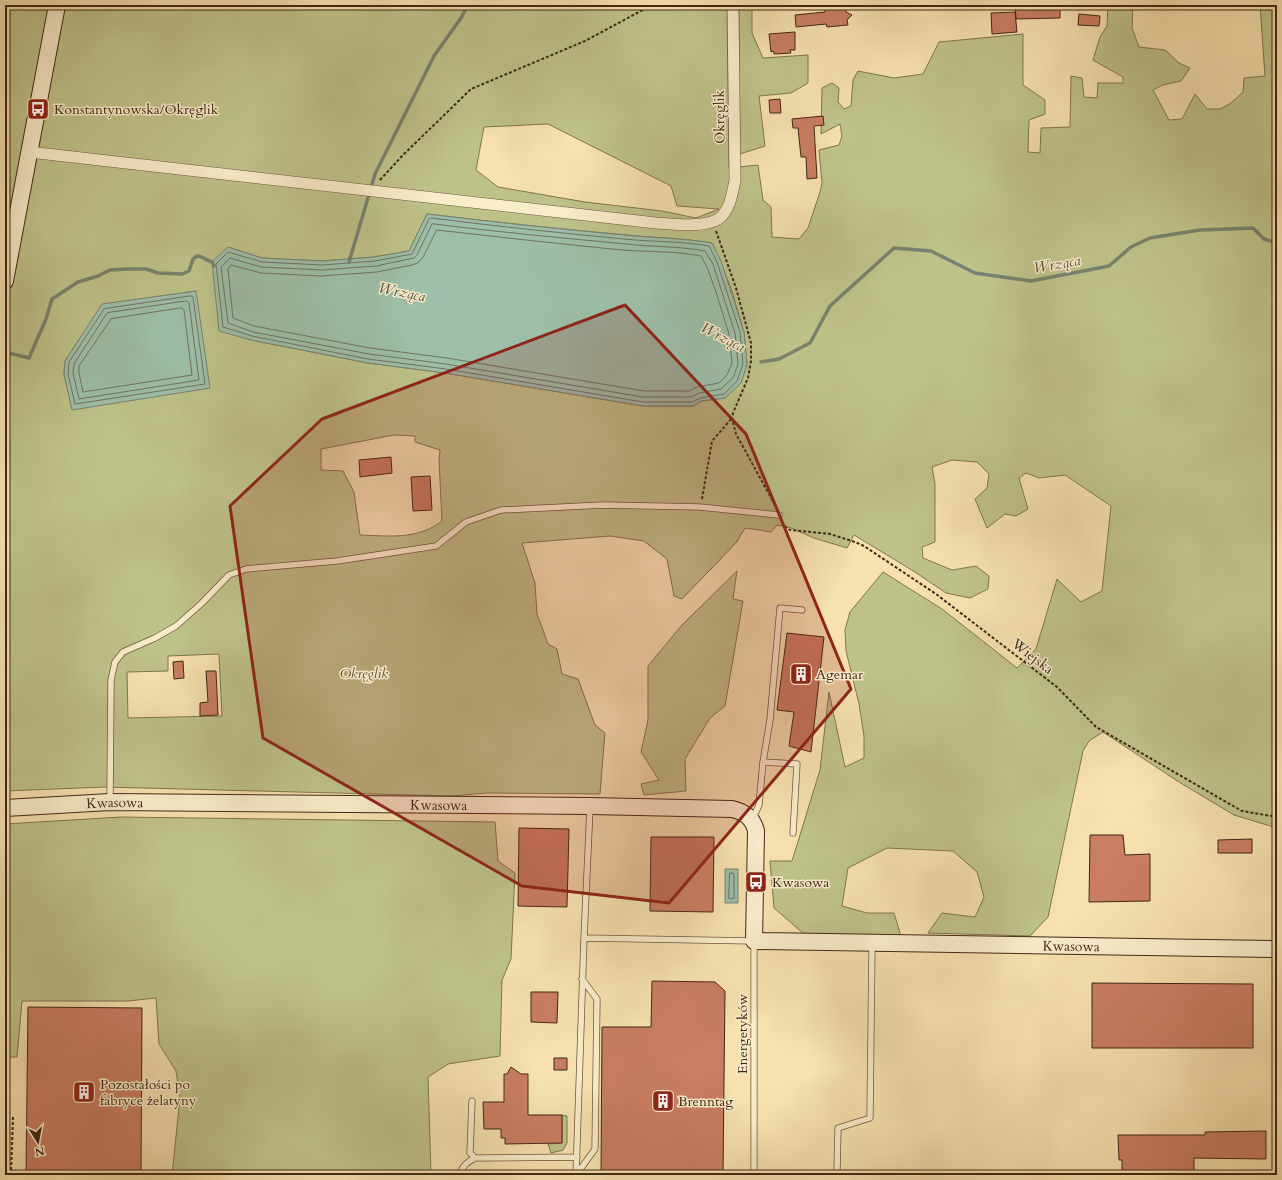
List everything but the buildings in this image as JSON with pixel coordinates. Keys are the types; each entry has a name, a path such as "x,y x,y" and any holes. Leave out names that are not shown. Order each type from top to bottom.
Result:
{"street":[{"path":"5,281 57,5"},
{"name":"Okręglik","path":"713,222 721,217 727,209 731,200 735,181 733,5"},
{"path":"29,152 656,224 696,224 713,222"},
{"name":"Kwasowa","path":"5,808 110,802 726,808 738,810 748,815 752,820"},
{"path":"752,820 756,831 754,941"},
{"name":"Kwasowa","path":"754,941 1277,949"}],"lane":[{"path":"110,802 111,680 115,662 124,652 155,638 176,626 202,603 229,575 246,569 337,560 436,546 466,522 501,510 603,505 700,507 779,515"},
{"path":"752,820 759,805 763,762 770,720 780,608 802,610"},
{"path":"763,762 797,764 793,833"},
{"path":"576,1175 582,979 590,806"},
{"path":"584,938 754,941"},
{"name":"Energetyków","path":"754,941 754,1175"},
{"path":"837,1171 838,1128 870,1118 872,944"},
{"path":"576,1175 595,1149 597,999 582,979"},
{"path":"472,1101 470,1153 475,1158"},
{"path":"460,1175 462,1169 468,1162 475,1158 577,1157"}],"path":[{"path":"371,191 403,155 471,89 585,41 652,5"},
{"path":"700,507 712,441 732,418 732,413 748,378 751,343 736,288 713,222"},
{"name":"Wiejska","path":"732,418 736,434 783,525 790,530 830,534 855,542 906,573 936,594 1057,686 1096,727 1242,811 1277,817"},
{"path":"11,1175 13,1116"}],"highlighted area":[{"path":"625,305 746,434 851,689 669,903 522,886 263,738 230,506 322,419"}],"green space":[{"path":"5,5 727,5 729,168 758,165 763,200 771,207 772,237 799,239 808,228 820,192 822,183 819,150 839,145 842,136 840,124 821,134 822,88 832,83 839,88 838,102 844,109 851,106 853,80 858,71 894,78 923,74 939,42 1023,34 1023,85 1045,100 1045,114 1029,120 1028,152 1040,153 1041,128 1070,127 1071,76 1082,78 1084,97 1097,98 1098,83 1123,83 1123,77 1093,60 1100,37 1107,26 1108,5 1133,5 1132,28 1139,47 1165,50 1179,63 1190,68 1181,81 1163,85 1153,90 1169,120 1182,119 1195,94 1207,109 1220,109 1231,103 1243,92 1244,78 1265,76 1260,5 1277,5 1277,828 1234,815 1179,782 1103,732 1089,741 1083,751 1048,917 1030,936 928,933 942,913 975,917 984,897 977,872 953,851 887,848 848,868 842,906 867,913 894,913 901,936 804,934 774,908 770,861 792,861 820,770 829,692 845,767 864,758 864,736 859,704 846,651 845,630 850,612 883,572 942,609 1017,668 1036,649 1057,579 1081,602 1102,591 1111,506 1065,475 1039,478 1026,473 1019,478 1028,509 1016,516 1005,514 987,528 975,499 987,488 989,474 977,462 952,460 932,467 935,484 935,542 922,547 923,558 952,570 976,566 989,576 988,589 970,598 946,593 915,572 854,535 847,548 814,538 791,528 777,525 771,532 745,528 736,543 682,599 674,596 667,559 644,541 610,536 522,543 535,583 537,614 548,644 557,649 562,674 578,679 595,725 605,733 600,794 487,793 452,796 104,787 5,791","holes":["548,124 671,186 677,206 719,209 696,218 662,211 585,202 498,187 476,170 484,127","427,214 552,228 712,243 731,288 744,332 747,365 725,398 701,401 693,406 643,406 445,373 368,363 251,340 240,336 228,247 262,258 322,261 374,257 409,251","196,291 72,409 64,374 65,361 102,305","394,435 415,436 415,442 440,450 439,460 442,521 423,531 403,536 360,535 354,492 343,471 321,470 321,449","219,654 222,716 128,718 127,672 168,671 168,656"]},
{"path":"739,5 752,5 752,33 763,58 808,55 808,83 791,93 759,96 765,146 740,154"},
{"path":"737,571 733,599 743,601 725,706 710,718 685,759 686,791 644,795 641,784 659,780 641,752 648,720 648,666 682,625"},
{"path":"121,817 495,822 498,861 515,873 511,959 502,980 500,1056 448,1064 428,1077 431,1175 172,1175 180,1098 176,1071 159,1044 156,998 128,1001 22,1001 17,1057 5,1057 5,824"},
{"path":"562,1115 567,1116 567,1143 563,1150 551,1153 548,1144 562,1143"}],"water":[{"path":"427,214 550,228 712,243 721,261 744,332 747,365 741,383 725,398 701,401 693,406 643,406 445,373 368,363 251,340 219,331 212,262 228,247 262,258 322,261 374,257 409,251"},
{"path":"196,291 210,388 72,410 64,374 65,361 102,304"},
{"path":"725,869 738,869 738,903 725,903"}],"waterway":[{"path":"349,262 375,174 434,56 461,18 468,5"},
{"name":"Wrząca","path":"761,362 779,359 810,343 830,306 894,248 931,251 975,273 1031,281 1109,266 1131,247 1150,238 1200,230 1253,228 1264,239 1277,243"},
{"name":"Wrząca","path":"5,352 29,358 46,319 52,299 78,282 98,276 110,270 146,269 158,273 182,274 189,271 193,259 197,256 212,262 214,266"}],"place":[{"name":"Konstantynowska/Okręglik","path":"38,109"},
{"name":"Agemar","path":"801,674"},
{"name":"Kwasowa","path":"756,882"},
{"name":"Pozostałości po fabryce żelatyny","path":"84,1092"},
{"name":"Brenntag","path":"663,1101"}]}
